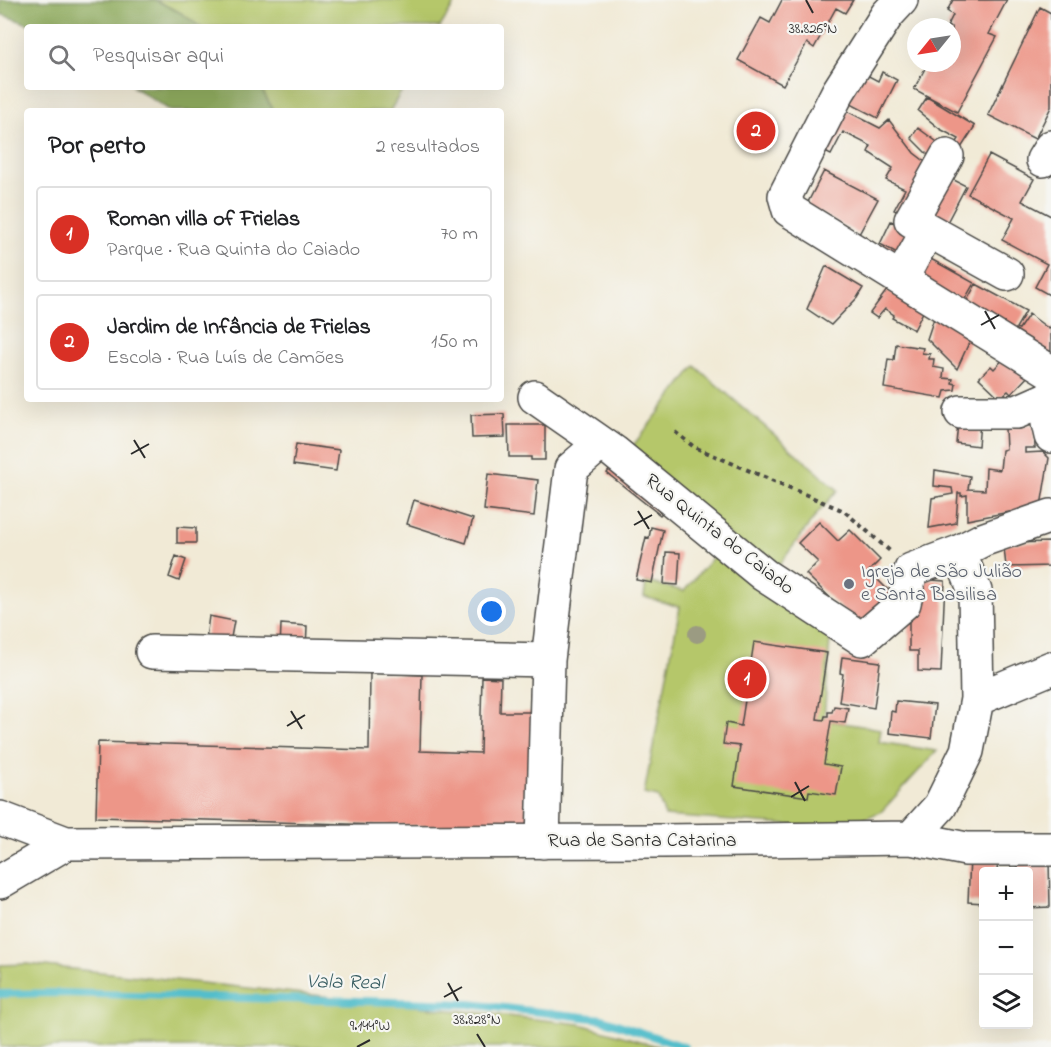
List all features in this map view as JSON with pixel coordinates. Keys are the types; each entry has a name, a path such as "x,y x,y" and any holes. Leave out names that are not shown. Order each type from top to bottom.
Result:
{"street":[{"path":"902,0 887,15 838,92 785,196 789,210 1051,372"},
{"path":"947,156 911,220 1008,274"},
{"path":"901,279 928,230"},
{"path":"961,412 1017,412 1051,396"},
{"path":"1051,396 1048,423 1051,436"},
{"name":"Rua Quinta do Caiado","path":"535,397 601,442 764,575 862,639 904,603 911,570"},
{"path":"543,842 548,660 571,469 601,442"},
{"path":"911,570 959,552 982,540 1051,516"},
{"path":"911,838 940,806 967,751 977,699 975,591 959,552"},
{"path":"152,652 548,660"},
{"path":"977,699 1051,668"},
{"path":"0,818 66,843"},
{"name":"Rua de Santa Catarina","path":"66,843 543,842 911,838 966,849 1051,849"},
{"path":"0,882 66,843"}],"path":[{"path":"675,432 694,447 844,511 911,570"}],"green space":[{"path":"0,0 155,0 181,13 196,24 28,24 0,14"},
{"path":"155,0 457,0 442,24 196,24 181,13"},
{"path":"138,90 262,90 272,108 166,108"},
{"path":"262,90 402,90 392,108 272,108"},
{"path":"695,366 838,490 774,572 628,452"},
{"path":"720,549 824,629 830,639 824,720 881,729 879,742 937,751 882,811 842,829 665,816 658,797 644,794 680,607 644,597 646,582 684,591"},
{"path":"27,964 580,1024 661,1047 0,1047 0,965"}],"building":[{"path":"782,0 853,0 845,13 836,8 814,48 807,43 783,85 738,60 761,18 770,23"},
{"path":"953,0 1007,0 989,34 997,37 957,112 914,89 923,72 961,72 961,18 952,18 953,15 947,11"},
{"path":"1040,7 1051,13 1051,107 1035,139 988,115"},
{"path":"882,72 897,80 878,118 847,102 863,73 878,81"},
{"path":"927,97 975,126 961,148 955,145 959,139 940,129 918,111"},
{"path":"843,109 880,128 889,120 914,153 927,163 909,217 894,210 905,189 886,180 893,168 868,152 871,146 843,132 831,155 821,150"},
{"path":"918,128 944,147 935,162 911,138"},
{"path":"989,155 1034,179 1022,201 1051,216 1051,296 1035,287 1047,264 1002,240 1014,218 968,194"},
{"path":"824,171 878,199 859,234 806,206"},
{"path":"942,174 966,186 944,228 920,216"},
{"path":"891,221 915,234 903,256 880,244"},
{"path":"929,258 974,283 961,306 916,281"},
{"path":"826,266 863,288 857,298 831,325 807,309"},
{"path":"976,284 1026,311 1016,328 1019,329 1029,314 1049,329 1051,326 1051,361 963,308"},
{"path":"887,290 924,310 914,330 892,318 894,315 885,309 877,318 870,313"},
{"path":"935,315 972,336 957,369 927,339"},
{"path":"896,344 923,348 922,353 930,354 929,359 934,359 933,367 944,369 943,378 953,379 952,383 956,384 955,390 945,391 943,398 884,388 888,359 894,360"},
{"path":"1011,351 1032,372 1011,394 1008,391 1000,398 979,378 991,366 994,369"},
{"path":"504,414 505,437 472,438 471,415"},
{"path":"980,422 978,446 956,443 958,424"},
{"path":"508,425 545,425 545,460 531,460 531,457 509,457"},
{"path":"1034,425 1035,448 1025,448 1025,453 1043,452 1049,458 1041,506 967,520 967,495 961,496 961,493 958,493 956,523 929,528 932,498 953,494 952,488 934,486 935,470 970,476 968,489 985,490 986,468 1000,470 1002,450 1006,449 1005,428"},
{"path":"296,444 339,450 336,471 293,465"},
{"path":"615,462 669,505 660,515 607,473"},
{"path":"488,474 538,480 534,516 484,510"},
{"path":"414,500 473,519 466,543 407,524"},
{"name":"Igreja de São Julião e Santa Basilisa","path":"819,522 838,541 850,530 880,560 869,571 892,594 860,627 806,574 818,562 798,543"},
{"path":"177,527 196,528 196,543 177,543"},
{"path":"651,527 663,530 652,583 636,580 646,537 649,538"},
{"path":"1051,542 1051,566 1006,567 1004,547 1011,543"},
{"path":"666,552 680,553 678,585 664,584"},
{"path":"176,556 186,560 179,581 169,577"},
{"path":"917,579 945,581 941,672 918,671 918,651 909,651 909,616 916,616"},
{"path":"209,616 234,621 230,643 206,639"},
{"path":"281,624 307,626 306,650 280,649"},
{"path":"754,642 827,653 817,719 824,720 828,712 832,712 834,706 848,708 845,723 831,721 824,764 841,767 836,795 809,791 808,797 734,786 740,746 723,744 726,723 741,726"},
{"path":"842,657 880,662 874,708 839,702 843,674 840,673"},
{"path":"370,673 422,675 420,751 480,753 482,677 501,678 500,712 533,712 530,829 96,817 98,742 369,750"},
{"path":"896,701 935,705 931,738 889,733 891,711 895,712"},
{"path":"970,858 998,859 997,867 979,867 979,903 968,902"},
{"path":"1018,860 1049,860 1050,907 1033,908 1033,867 1018,867"}],"waterway":[{"name":"Vala Real","path":"0,994 59,993 469,1004 602,1019 684,1047"}],"place":[{"name":"Jardim de Infância de Frielas","path":"756,131"},
{"name":"Igreja de São Julião e Santa Basilisa","path":"849,584"},
{"name":"Roman villa of Frielas","path":"747,679"}]}
